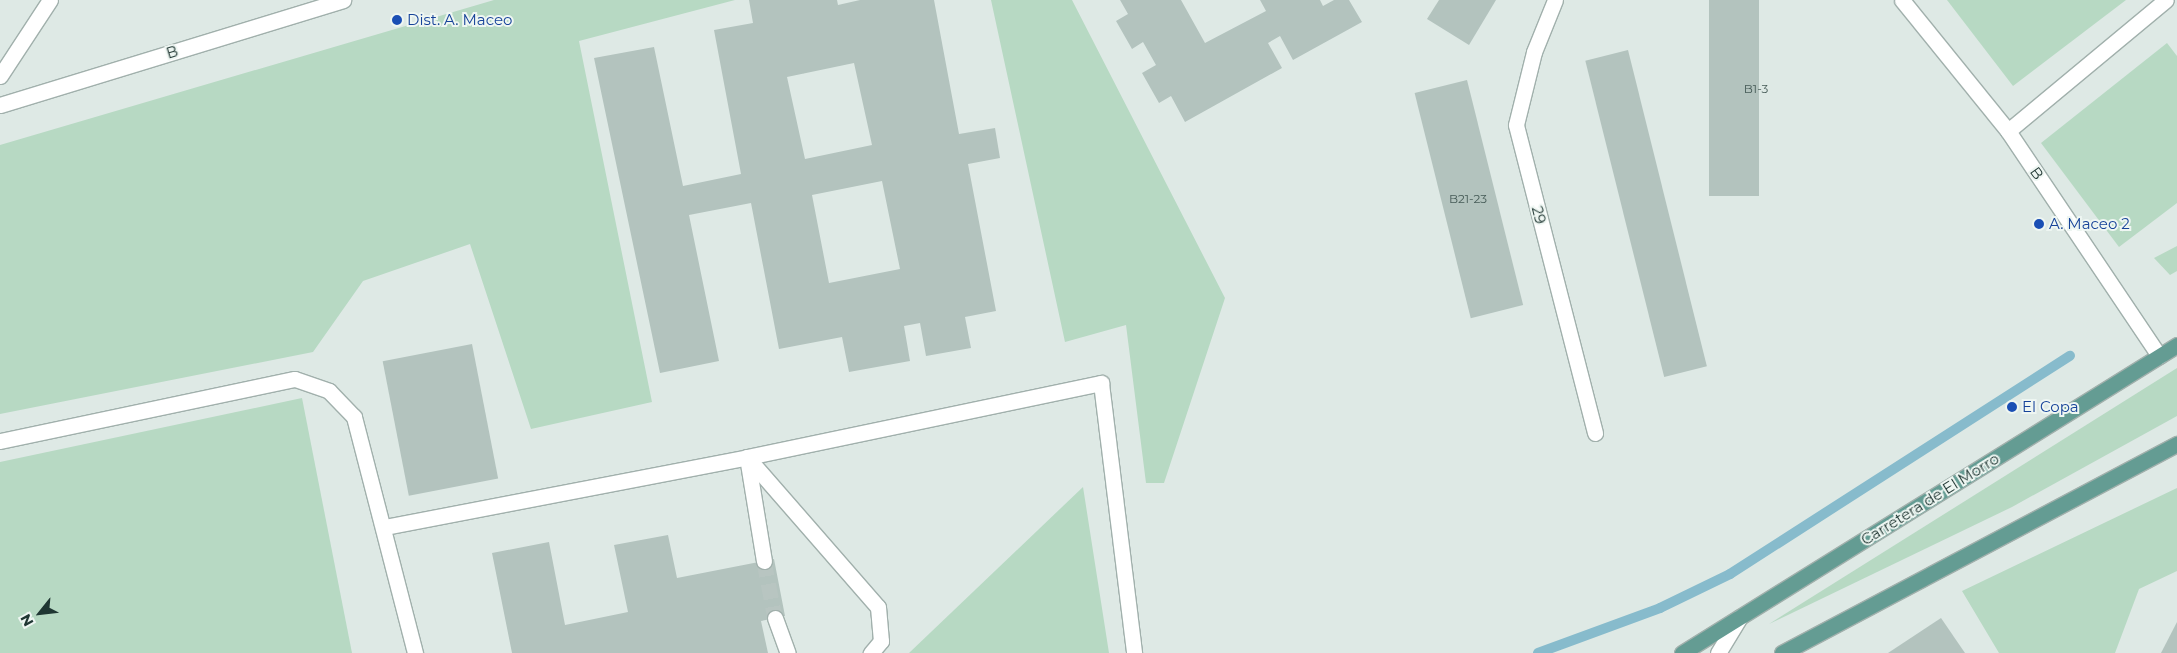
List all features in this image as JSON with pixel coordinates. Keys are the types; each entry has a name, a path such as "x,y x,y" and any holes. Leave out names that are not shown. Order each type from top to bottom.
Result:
{"main road":[{"name":"Carretera de El Morro","path":"1682,653 2177,345"},
{"path":"1782,653 2177,444"}],"street":[{"path":"0,76 50,0"},
{"name":"29","path":"1555,0 1534,52 1516,124 1595,433"},
{"name":"B","path":"1902,0 2008,131 2159,356"},
{"path":"2008,131 2166,0"},
{"name":"B","path":"0,105 340,1"},
{"path":"0,441 295,379 329,391 354,416 385,527 415,653"},
{"path":"385,527 747,457 1100,383 1134,653"},
{"path":"747,457 764,561"},
{"path":"747,457 878,607 881,640 871,653"},
{"path":"1718,653 1740,617"},
{"path":"775,618 788,653"}],"green space":[{"path":"494,0 735,0 579,41 652,402 531,429 470,244 363,281 313,352 0,414 0,145"},
{"path":"991,0 1072,0 1225,298 1164,483 1146,483 1126,325 1065,342"},
{"path":"1947,0 2126,0 2013,86"},
{"path":"2167,43 2177,56 2177,203 2119,247 2041,143"},
{"path":"2177,246 2177,271 2170,275 2154,258"},
{"path":"2177,368 2177,416 2012,507 1769,624"},
{"path":"302,398 352,653 0,653 0,462"},
{"path":"1083,487 1109,653 909,653"},
{"path":"2177,488 2177,571 2139,589 2115,653 1999,653 1962,591"}],"building":[{"path":"749,0 837,0 838,5 860,0 934,0 959,134 995,128 1000,158 968,164 996,311 965,317 971,348 926,356 920,323 904,326 910,361 849,372 842,337 779,349 751,203 689,215 719,361 660,373 594,58 654,47 683,186 741,174 714,30 753,23","holes":["854,63 872,145 805,159 787,77","882,181 900,269 829,283 812,195"]},
{"path":"1120,0 1181,0 1205,43 1266,11 1260,0 1320,0 1323,6 1334,0 1349,0 1362,22 1293,60 1280,36 1268,43 1282,68 1185,122 1171,96 1159,103 1142,73 1156,65 1143,42 1132,49 1116,21 1128,14"},
{"path":"1439,0 1496,0 1469,45 1427,19"},
{"path":"1709,0 1759,0 1759,196 1709,196"},
{"path":"1628,50 1707,366 1664,377 1585,61"},
{"path":"1467,80 1523,305 1471,318 1415,93"},
{"path":"472,344 498,478 409,496 383,361"},
{"path":"668,535 677,578 774,559 785,616 761,621 768,653 512,653 492,553 549,542 565,625 628,612 614,545"},
{"path":"1941,618 1965,653 1888,653"},
{"path":"2177,622 2177,653 2161,653"}],"waterway":[{"path":"1538,653 1660,608 1730,574 2070,356"}],"tunnel":[{"path":"764,561 775,618"}],"place":[{"name":"Dist. A. Maceo","path":"397,20"},
{"name":"A. Maceo 2","path":"2039,224"},
{"name":"El Copa","path":"2012,407"}]}
